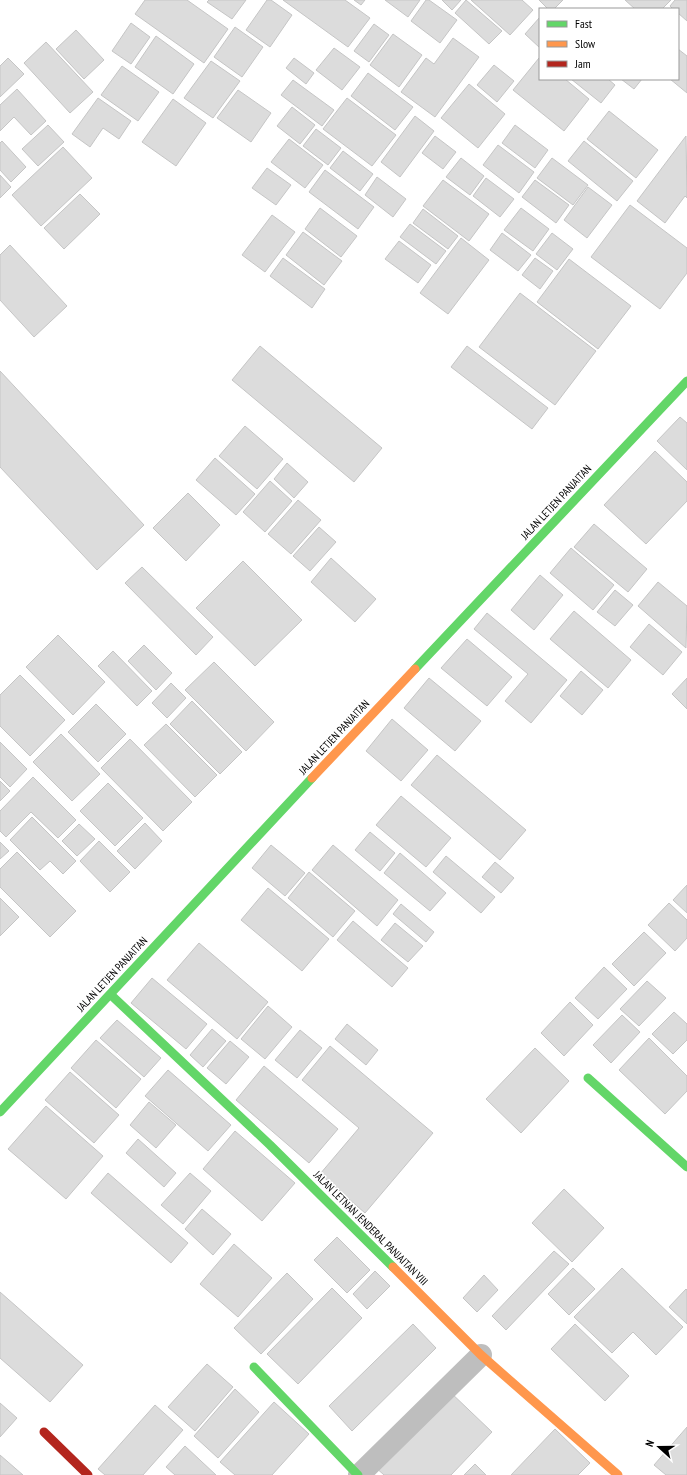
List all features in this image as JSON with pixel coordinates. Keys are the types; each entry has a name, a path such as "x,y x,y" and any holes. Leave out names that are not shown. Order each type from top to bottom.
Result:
{"main road":[{"name":"JALAN LETJEN PANJAITAN","path":"0,1112 310,780 687,381"},
{"name":"JALAN LETNAN JENDERAL PANJAITAN VIII","path":"110,994 270,1145 481,1355 618,1475"},
{"path":"588,1078 687,1167"},
{"path":"254,1368 358,1475"},
{"path":"44,1432 88,1475"}],"street":[{"path":"358,1475 481,1355"}],"building":[{"path":"145,0 187,0 228,29 204,63 135,14"},
{"path":"209,0 246,0 232,19 207,2"},
{"path":"267,0 271,0 292,15 270,47 246,30"},
{"path":"283,0 345,0 370,18 348,47"},
{"path":"354,0 365,0 361,5"},
{"path":"385,0 420,0 408,17"},
{"path":"426,0 429,0 457,20 440,43 411,21"},
{"path":"442,0 461,0 452,10"},
{"path":"466,0 502,31 489,44 455,13"},
{"path":"471,0 522,0 533,10 510,35"},
{"path":"539,0 563,0 555,8 547,8"},
{"path":"625,0 671,0 663,8 634,8"},
{"path":"675,0 687,0 687,21 679,14 679,8 672,8 670,6"},
{"path":"539,18 539,47 525,34"},
{"path":"131,23 150,37 131,64 112,51"},
{"path":"374,24 389,35 369,62 354,51"},
{"path":"235,27 263,47 242,77 214,57"},
{"path":"76,30 104,60 84,79 56,49"},
{"path":"393,34 422,55 399,87 370,65"},
{"path":"156,36 194,64 173,94 135,67"},
{"path":"453,38 479,57 435,117 401,92 426,58 434,64"},
{"path":"46,42 93,92 70,113 24,63"},
{"path":"334,48 360,67 342,90 316,70"},
{"path":"679,50 687,56 687,93 671,80 679,80"},
{"path":"8,58 24,74 0,97 0,66"},
{"path":"294,58 314,73 306,84 286,68"},
{"path":"539,58 539,80 566,80 589,99 564,131 513,90"},
{"path":"211,61 240,81 213,118 184,98"},
{"path":"494,65 514,81 497,102 477,85"},
{"path":"122,66 159,92 138,121 101,95"},
{"path":"368,73 413,107 395,130 351,96"},
{"path":"293,80 334,110 322,126 281,95"},
{"path":"572,80 609,80 615,85 601,103"},
{"path":"622,80 641,80 634,89"},
{"path":"469,84 505,114 478,148 441,118"},
{"path":"17,89 46,121 31,135 14,117 0,131 0,105"},
{"path":"238,90 271,113 251,142 217,118"},
{"path":"98,98 131,121 119,139 103,128 90,147 72,134"},
{"path":"347,98 396,135 372,166 323,129"},
{"path":"173,99 206,123 176,166 142,142"},
{"path":"292,107 315,125 300,144 277,126"},
{"path":"609,111 658,150 636,178 587,139"},
{"path":"415,116 434,131 400,177 381,162"},
{"path":"48,125 64,142 38,166 22,149"},
{"path":"515,125 548,150 535,168 502,143"},
{"path":"316,129 341,148 328,165 303,146"},
{"path":"435,136 456,152 443,169 422,153"},
{"path":"686,136 687,198 685,196 665,223 637,201"},
{"path":"289,139 323,165 305,188 271,162"},
{"path":"2,141 26,167 11,182 0,170 0,143"},
{"path":"584,141 633,181 617,201 568,161"},
{"path":"498,145 534,172 519,193 483,165"},
{"path":"63,147 92,178 41,226 12,195"},
{"path":"343,151 373,174 360,191 330,168"},
{"path":"461,158 484,176 470,195 446,177"},
{"path":"552,158 588,185 573,205 537,178"},
{"path":"267,168 291,185 276,205 252,188"},
{"path":"325,170 374,207 358,229 309,192"},
{"path":"0,175 11,187 0,198"},
{"path":"377,177 406,199 393,217 365,195"},
{"path":"486,178 514,199 500,217 473,196"},
{"path":"443,180 489,214 469,241 423,206"},
{"path":"535,180 569,205 556,223 522,197"},
{"path":"588,187 612,205 587,238 564,220"},
{"path":"80,194 100,214 64,249 44,228"},
{"path":"630,205 687,248 687,273 660,309 591,257"},
{"path":"320,208 357,236 341,257 305,229"},
{"path":"521,208 549,229 533,251 504,230"},
{"path":"423,209 458,236 448,249 413,223"},
{"path":"272,215 295,232 265,272 242,255"},
{"path":"410,224 446,251 436,264 400,237"},
{"path":"303,232 342,261 324,285 286,255"},
{"path":"502,233 531,255 518,271 490,250"},
{"path":"552,233 573,249 557,270 536,254"},
{"path":"461,238 489,260 448,314 420,293"},
{"path":"399,241 431,265 418,283 385,259"},
{"path":"10,245 67,306 34,337 0,300 0,255"},
{"path":"283,258 325,289 312,308 270,276"},
{"path":"535,258 553,271 540,289 522,275"},
{"path":"569,259 631,306 598,349 537,302"},
{"path":"520,293 596,351 555,405 479,347"},
{"path":"260,346 382,448 354,482 232,380"},
{"path":"467,346 548,408 532,429 451,367"},
{"path":"0,371 144,525 97,570 0,467"},
{"path":"680,417 687,423 687,470 657,441"},
{"path":"245,426 283,459 257,489 219,456"},
{"path":"655,451 687,482 687,501 646,544 604,505"},
{"path":"215,458 255,494 236,515 196,480"},
{"path":"287,463 308,482 294,498 274,479"},
{"path":"270,481 292,501 265,532 243,512"},
{"path":"188,493 220,525 186,561 153,528"},
{"path":"298,500 321,520 291,554 268,534"},
{"path":"594,524 647,569 628,592 574,547"},
{"path":"319,527 336,542 310,571 293,556"},
{"path":"571,548 614,585 593,610 550,573"},
{"path":"331,558 376,599 355,622 311,582"},
{"path":"243,561 302,620 255,666 196,608"},
{"path":"142,567 213,637 196,655 125,583"},
{"path":"540,575 563,595 534,630 511,610"},
{"path":"658,582 687,606 686,648 638,606"},
{"path":"615,590 633,605 615,626 597,612"},
{"path":"574,611 631,660 608,688 550,639"},
{"path":"487,613 567,680 531,723 505,701 528,674 474,629"},
{"path":"649,624 682,652 663,675 630,647"},
{"path":"58,635 105,682 73,715 26,667"},
{"path":"467,639 512,677 487,706 441,668"},
{"path":"144,645 172,673 156,690 128,661"},
{"path":"113,651 152,691 137,706 98,666"},
{"path":"214,662 274,722 246,751 185,690"},
{"path":"581,671 603,690 582,715 560,696"},
{"path":"20,675 65,720 30,756 0,726 0,695"},
{"path":"429,678 481,721 455,751 404,708"},
{"path":"687,678 687,709 672,694"},
{"path":"171,683 186,698 167,718 152,703"},
{"path":"192,701 242,752 220,774 170,724"},
{"path":"96,704 126,734 98,762 68,732"},
{"path":"392,719 428,750 401,781 366,751"},
{"path":"166,724 217,775 195,797 144,745"},
{"path":"61,734 100,774 72,801 33,762"},
{"path":"130,739 192,802 163,831 101,768"},
{"path":"0,742 27,769 10,787 0,777"},
{"path":"437,755 526,830 500,860 411,785"},
{"path":"33,777 76,820 58,838 31,812 6,837 0,831 0,811"},
{"path":"0,781 10,791 0,801"},
{"path":"108,783 143,818 115,846 80,811"},
{"path":"401,796 451,838 426,867 376,825"},
{"path":"32,817 76,861 63,874 50,861 40,870 10,840"},
{"path":"145,823 162,841 135,869 117,851"},
{"path":"79,824 95,839 77,856 62,841"},
{"path":"370,832 395,853 380,871 355,850"},
{"path":"99,841 130,872 110,892 80,861"},
{"path":"0,842 9,851 0,859"},
{"path":"271,845 305,873 285,896 252,868"},
{"path":"333,845 398,900 377,926 312,870"},
{"path":"17,852 76,911 50,937 0,887 0,869"},
{"path":"400,853 446,893 430,911 384,873"},
{"path":"446,856 495,897 481,913 433,872"},
{"path":"495,862 514,878 501,893 482,877"},
{"path":"309,872 355,911 333,937 288,898"},
{"path":"687,885 687,913 673,900"},
{"path":"268,888 329,939 302,971 241,920"},
{"path":"0,898 19,917 0,936"},
{"path":"669,903 687,920 687,938 675,951 648,925"},
{"path":"401,904 434,932 426,942 393,914"},
{"path":"353,921 408,968 392,987 337,940"},
{"path":"395,923 423,946 408,962 381,940"},
{"path":"644,932 666,953 634,986 612,964"},
{"path":"199,943 268,1002 237,1039 167,980"},
{"path":"604,967 627,989 598,1019 575,998"},
{"path":"152,978 207,1024 186,1049 131,1003"},
{"path":"647,981 666,998 639,1026 620,1009"},
{"path":"570,1002 593,1025 564,1056 541,1033"},
{"path":"268,1006 292,1027 265,1059 241,1039"},
{"path":"674,1012 687,1024 687,1040 673,1054 652,1034"},
{"path":"622,1015 640,1032 611,1063 593,1045"},
{"path":"117,1020 161,1058 144,1077 100,1038"},
{"path":"347,1024 378,1050 366,1065 335,1039"},
{"path":"212,1029 226,1041 203,1067 190,1055"},
{"path":"300,1030 322,1048 297,1078 275,1060"},
{"path":"649,1038 687,1076 687,1091 665,1114 619,1070"},
{"path":"96,1040 141,1079 116,1108 71,1068"},
{"path":"230,1041 249,1057 226,1084 207,1068"},
{"path":"330,1046 433,1133 365,1213 320,1174 359,1128 302,1080"},
{"path":"535,1048 569,1081 521,1133 486,1099"},
{"path":"264,1066 338,1129 309,1163 236,1100"},
{"path":"168,1070 231,1125 208,1151 145,1096"},
{"path":"70,1072 119,1115 94,1143 45,1100"},
{"path":"149,1102 176,1125 156,1148 130,1125"},
{"path":"46,1106 103,1156 66,1199 8,1149"},
{"path":"235,1131 295,1183 262,1221 203,1169"},
{"path":"138,1139 176,1173 164,1187 126,1153"},
{"path":"108,1173 188,1243 171,1263 91,1193"},
{"path":"190,1173 211,1191 183,1224 161,1205"},
{"path":"564,1189 604,1228 572,1262 532,1223"},
{"path":"202,1209 231,1234 213,1255 185,1229"},
{"path":"337,1237 370,1270 347,1293 314,1260"},
{"path":"234,1244 272,1278 238,1317 200,1284"},
{"path":"554,1251 569,1264 506,1330 492,1316"},
{"path":"573,1268 595,1289 569,1315 548,1294"},
{"path":"622,1268 683,1327 656,1355 633,1332 612,1353 574,1317"},
{"path":"375,1271 390,1286 367,1309 353,1294"},
{"path":"287,1273 313,1299 261,1354 234,1328"},
{"path":"484,1275 498,1290 477,1312 463,1298"},
{"path":"332,1288 362,1318 298,1384 267,1354"},
{"path":"686,1289 687,1290 687,1324 669,1307"},
{"path":"0,1292 83,1365 50,1402 0,1358"},
{"path":"413,1324 436,1348 352,1431 329,1406"},
{"path":"575,1324 629,1376 605,1401 551,1349"},
{"path":"207,1364 233,1387 195,1431 168,1407"},
{"path":"235,1389 259,1412 218,1458 194,1436"},
{"path":"447,1389 492,1432 451,1475 384,1475 374,1466"},
{"path":"274,1402 309,1434 272,1475 235,1475 220,1462"},
{"path":"0,1403 17,1418 0,1437"},
{"path":"155,1405 183,1430 143,1475 105,1475 98,1469"},
{"path":"687,1427 687,1475 666,1475 654,1465"},
{"path":"555,1429 590,1463 578,1475 511,1475"},
{"path":"185,1446 216,1475 175,1475 166,1467"},
{"path":"0,1455 23,1475 0,1475"},
{"path":"475,1464 486,1475 464,1475"}],"traffic: fast":[{"path":"415,669 687,381"},
{"path":"0,1112 312,778"},
{"path":"110,994 270,1145 393,1267"},
{"path":"588,1078 687,1167"},
{"path":"254,1367 358,1475"}],"traffic: slow":[{"path":"312,778 415,669"},
{"path":"393,1267 481,1355 618,1475"}],"traffic: jam":[{"path":"44,1432 88,1475"}]}
